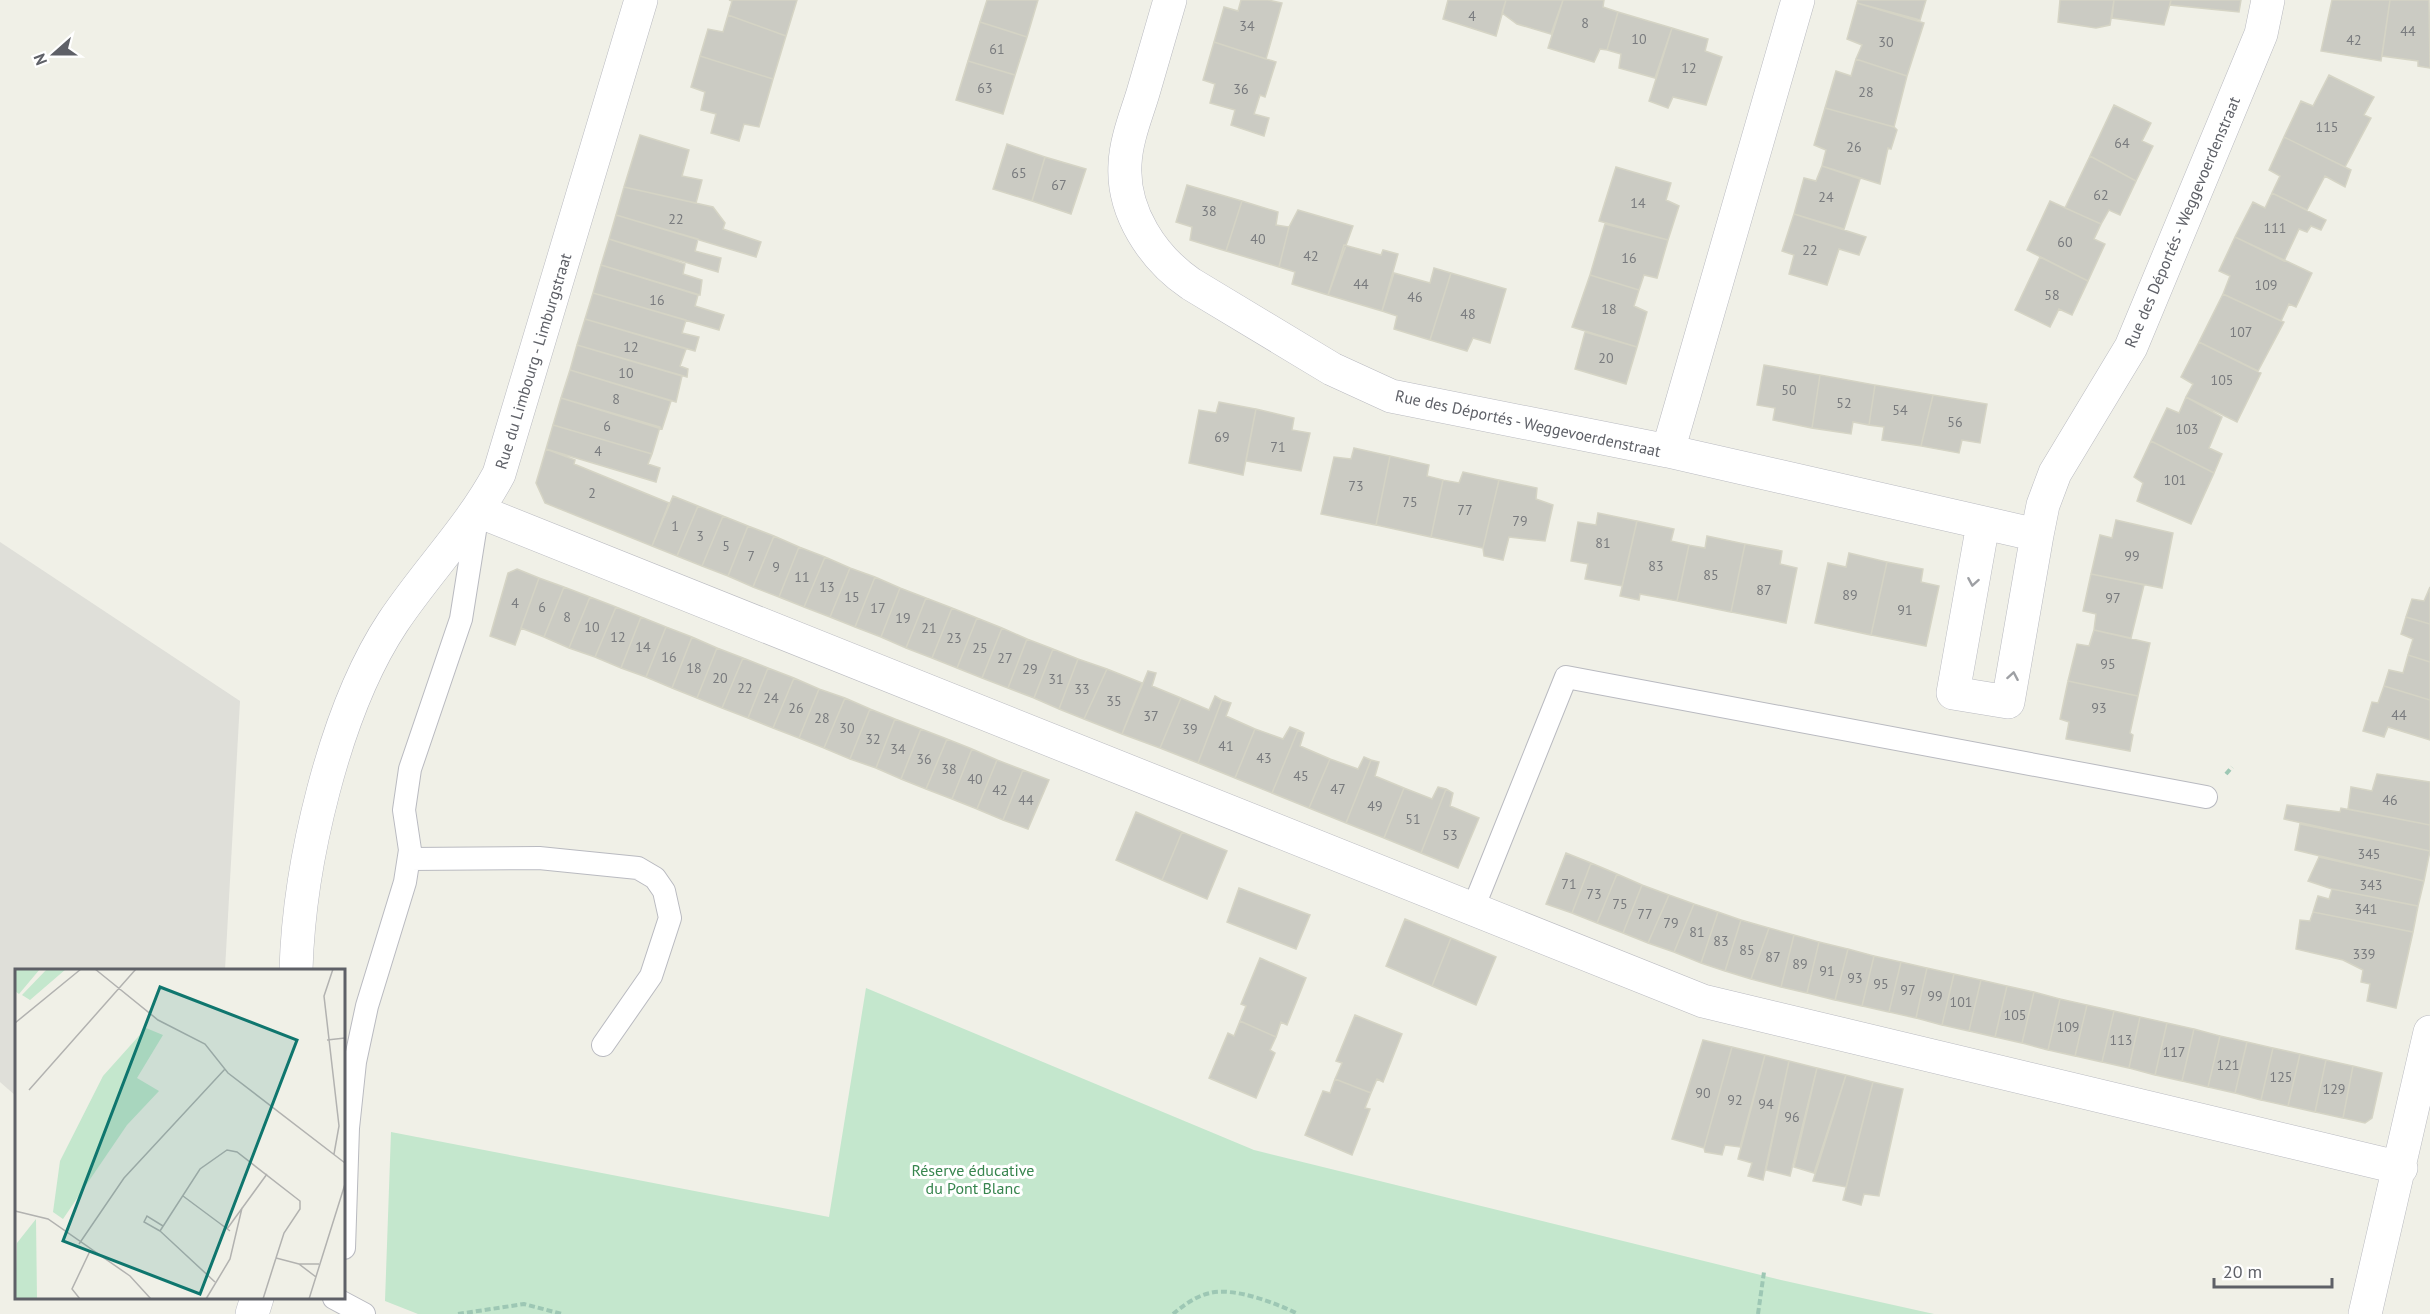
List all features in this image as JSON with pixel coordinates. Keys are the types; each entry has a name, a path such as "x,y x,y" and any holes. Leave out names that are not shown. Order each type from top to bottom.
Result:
{"street":[{"name":"Rue du Limbourg - Limburgstraat","path":"296,969 299,913 310,853 333,758 353,702 391,625 440,557 478,510 499,474 641,0"},
{"name":"Rue des Déportés - Weggevoerdenstraat","path":"1170,0 1128,143 1125,177 1137,222 1154,249 1176,273 1323,364 1391,396 1668,452 2037,535"},
{"path":"1668,452 1798,0"},
{"name":"Rue des Déportés - Weggevoerdenstraat","path":"1983,524 1953,693 2008,702 2043,505 2055,473 2131,347 2261,34 2268,0"},
{"path":"478,510 1678,993 1728,1009 2401,1168"},
{"path":"2365,1314 2428,1048"},
{"path":"252,1314 257,1299"}],"lane":[{"path":"345,1218 348,1128 355,1062 367,1006 405,882 411,850 404,810 410,770 461,619 478,510"},
{"path":"1472,911 1566,677 2206,797"},
{"path":"409,859 539,858 638,868 655,878 664,891 670,918 651,976 603,1046"},
{"path":"336,1299 364,1314"}],"path":[{"path":"1758,1314 1764,1272"},
{"path":"1173,1314 1186,1303 1212,1292 1260,1297 1298,1314"},
{"path":"458,1314 524,1304 562,1314"}],"shaded area":[{"path":"0,542 240,701 225,969 15,969 15,1095 0,1082"}],"green space":[{"name":"Réserve éducative du Pont Blanc","path":"866,988 1254,1150 1781,1280 1934,1314 418,1314 385,1301 391,1132 829,1217"}],"building":[{"path":"729,0 797,0 786,36 728,15 732,1"},
{"path":"987,0 1038,0 1027,37 980,22"},
{"path":"1241,0 1268,0 1282,3 1266,59 1214,42 1224,7 1238,11"},
{"path":"1448,0 1506,0 1496,36 1443,19"},
{"path":"1506,0 1563,0 1551,34 1517,24 1502,13"},
{"path":"1563,0 1604,0 1603,7 1618,12 1607,50 1600,49 1594,62 1548,48"},
{"path":"1858,0 1926,0 1920,20 1857,3"},
{"path":"2060,0 2114,0 2110,25 2096,28 2058,22"},
{"path":"2114,0 2171,0 2164,25 2112,18"},
{"path":"2171,0 2241,0 2239,12 2170,5"},
{"path":"2332,0 2390,0 2381,61 2321,51"},
{"path":"2390,0 2429,0 2430,68 2418,66 2418,61 2382,56"},
{"path":"1857,3 1924,23 1907,76 1856,59 1862,45 1847,39"},
{"path":"1618,12 1672,28 1655,78 1619,68 1621,54 1607,50"},
{"path":"728,15 786,36 773,79 700,56 708,29 723,32"},
{"path":"980,22 1027,37 1015,75 968,61"},
{"path":"1672,28 1708,39 1705,51 1722,57 1706,105 1673,97 1668,108 1649,101"},
{"path":"1214,42 1276,62 1265,97 1260,95 1254,114 1269,118 1264,136 1231,125 1235,110 1210,103 1215,84 1203,80"},
{"path":"700,56 773,79 759,127 744,124 739,141 711,133 716,114 701,110 705,92 691,87"},
{"path":"1856,59 1907,76 1894,127 1825,108 1836,71 1851,76"},
{"path":"968,61 1015,75 1003,114 956,100"},
{"path":"2329,75 2374,97 2364,115 2371,118 2345,167 2284,137 2301,101 2313,106"},
{"path":"2114,105 2151,123 2142,141 2153,146 2136,181 2090,156"},
{"path":"1825,108 1894,127 1897,130 1891,149 1888,148 1880,184 1822,166 1826,150 1814,145"},
{"path":"640,135 689,150 682,176 702,180 696,203 624,187"},
{"path":"2284,137 2351,170 2345,187 2325,176 2307,210 2272,193 2280,176 2269,170"},
{"path":"1007,144 1045,157 1032,201 993,189"},
{"path":"2090,156 2136,181 2120,215 2109,210 2101,224 2065,208"},
{"path":"1045,157 1086,169 1071,214 1032,201"},
{"path":"1822,166 1860,179 1844,229 1794,214 1804,178 1816,181"},
{"path":"1616,167 1671,183 1666,200 1679,206 1668,240 1599,221"},
{"path":"1187,185 1242,201 1226,251 1190,240 1192,227 1176,222"},
{"path":"624,187 713,207 725,223 723,229 761,242 756,257 616,215"},
{"path":"2272,193 2326,220 2321,230 2311,226 2307,232 2299,229 2284,261 2235,237 2253,202 2265,208"},
{"path":"1242,201 1278,212 1276,225 1289,227 1279,267 1226,251"},
{"path":"2050,201 2101,224 2094,239 2105,244 2088,281 2027,250"},
{"path":"1298,210 1353,226 1328,295 1292,284 1295,272 1279,267 1289,227"},
{"path":"1794,214 1866,237 1859,255 1839,249 1827,285 1789,274 1794,255 1782,251"},
{"path":"616,215 698,239 695,251 721,258 718,272 609,239"},
{"path":"1605,224 1668,240 1657,278 1644,275 1639,290 1590,275"},
{"path":"2235,237 2312,273 2296,307 2289,304 2281,321 2223,294 2230,276 2219,271"},
{"path":"609,239 685,264 683,274 702,280 700,295 601,265"},
{"path":"1344,245 1381,255 1383,250 1398,254 1382,311 1328,295"},
{"path":"2040,257 2088,281 2072,315 2059,309 2050,327 2015,310"},
{"path":"601,265 698,295 695,306 724,315 719,330 593,293"},
{"path":"1434,268 1451,273 1430,340 1394,329 1397,316 1382,311 1394,273 1430,283"},
{"path":"1451,273 1506,289 1490,343 1473,338 1467,351 1430,340"},
{"path":"1590,275 1639,290 1634,306 1647,312 1637,347 1572,327"},
{"path":"593,293 686,320 682,333 699,337 695,351 585,319"},
{"path":"2223,294 2284,322 2258,371 2199,342"},
{"path":"585,319 686,349 680,366 688,369 687,377 577,345"},
{"path":"1585,332 1637,347 1626,384 1575,369"},
{"path":"2199,342 2261,373 2237,422 2186,397 2193,384 2181,377"},
{"path":"577,345 682,376 676,402 570,370"},
{"path":"1764,365 1820,375 1812,428 1773,420 1775,408 1757,405"},
{"path":"570,370 671,401 662,429 561,398"},
{"path":"1820,375 1875,385 1869,425 1853,422 1851,434 1812,428"},
{"path":"1875,385 1933,395 1921,446 1882,440 1884,427 1869,425"},
{"path":"1933,395 1987,404 1980,443 1962,440 1959,453 1921,446"},
{"path":"2186,397 2222,417 2209,448 2222,454 2214,473 2151,441 2167,408 2179,413"},
{"path":"561,398 660,427 652,454 553,425"},
{"path":"1219,402 1256,409 1243,475 1189,463 1199,410 1216,413"},
{"path":"1256,409 1294,418 1292,430 1310,433 1301,471 1246,461"},
{"path":"553,425 652,454 648,464 660,468 656,482 546,449"},
{"path":"2151,441 2214,473 2191,524 2137,501 2143,483 2134,477"},
{"path":"1354,448 1390,456 1376,525 1321,514 1334,457 1351,459"},
{"path":"546,449 575,460 574,464 669,503 652,546 545,503 536,483"},
{"path":"1390,456 1429,465 1427,476 1443,480 1431,537 1376,525"},
{"path":"1463,472 1499,480 1483,548 1431,537 1443,480 1459,483"},
{"path":"1499,480 1537,488 1536,499 1553,505 1545,541 1509,537 1503,560 1484,556 1483,548"},
{"path":"673,496 698,506 677,556 652,546"},
{"path":"698,506 723,516 702,566 677,556"},
{"path":"1598,513 1637,521 1622,586 1585,579 1588,564 1571,561 1578,522 1596,525"},
{"path":"723,516 748,526 728,576 702,566"},
{"path":"2116,520 2173,533 2162,588 2091,574 2100,535 2112,538"},
{"path":"1637,521 1674,529 1671,541 1689,545 1677,601 1640,594 1639,600 1620,596"},
{"path":"748,526 774,536 753,587 728,576"},
{"path":"774,536 799,547 779,597 753,587"},
{"path":"1707,536 1745,544 1731,612 1677,601 1689,545 1705,548"},
{"path":"1745,544 1782,551 1780,564 1797,568 1786,623 1731,612"},
{"path":"799,547 825,557 804,607 779,597"},
{"path":"1849,553 1887,562 1871,635 1815,623 1828,563 1846,567"},
{"path":"825,557 850,568 830,617 804,607"},
{"path":"1887,562 1923,569 1921,582 1939,586 1926,646 1871,635"},
{"path":"850,568 875,577 855,627 830,617"},
{"path":"517,569 539,578 515,645 490,636 508,573"},
{"path":"2091,574 2144,585 2131,638 2094,630 2096,614 2083,611"},
{"path":"875,577 900,588 881,637 855,627"},
{"path":"539,578 564,587 544,637 521,628"},
{"path":"564,587 590,597 569,648 544,637"},
{"path":"2430,587 2430,624 2406,617 2412,599 2424,601"},
{"path":"900,588 926,598 906,648 881,637"},
{"path":"590,597 616,607 595,657 569,648"},
{"path":"926,598 952,608 932,658 906,648"},
{"path":"616,607 641,617 621,668 595,657"},
{"path":"952,608 977,618 957,668 932,658"},
{"path":"641,617 666,627 646,677 621,668"},
{"path":"2406,617 2430,624 2430,662 2408,655 2413,639 2401,634"},
{"path":"977,618 1002,628 982,678 957,668"},
{"path":"666,627 692,637 672,688 646,677"},
{"path":"1002,628 1027,639 1008,688 982,678"},
{"path":"2094,630 2150,643 2138,696 2068,681 2077,644 2089,646"},
{"path":"692,637 717,648 697,698 672,688"},
{"path":"1027,639 1053,649 1034,698 1008,688"},
{"path":"717,648 743,658 722,708 697,698"},
{"path":"1053,649 1078,659 1059,709 1034,698"},
{"path":"2408,655 2430,662 2430,700 2384,686 2389,670 2403,673"},
{"path":"743,658 768,668 748,718 722,708"},
{"path":"1078,659 1107,669 1084,719 1059,709"},
{"path":"768,668 794,678 773,728 748,718"},
{"path":"1107,669 1142,683 1122,734 1084,719"},
{"path":"1148,671 1156,673 1152,686 1181,698 1160,748 1122,734"},
{"path":"794,678 819,689 799,738 773,728"},
{"path":"2068,681 2138,696 2130,733 2133,735 2130,751 2066,739 2069,722 2060,719"},
{"path":"2384,686 2430,700 2430,740 2388,727 2384,737 2363,731 2372,702 2378,703"},
{"path":"819,689 845,698 824,748 799,738"},
{"path":"1215,696 1222,700 1198,763 1160,748 1181,698 1209,710"},
{"path":"845,698 870,709 850,759 824,748"},
{"path":"1222,700 1231,703 1226,716 1255,729 1235,778 1198,763"},
{"path":"870,709 895,719 876,768 850,759"},
{"path":"895,719 921,729 901,779 876,768"},
{"path":"1290,727 1298,730 1272,793 1235,778 1255,729 1283,739"},
{"path":"921,729 947,739 926,789 901,779"},
{"path":"1298,730 1304,733 1300,746 1330,759 1309,808 1272,793"},
{"path":"947,739 972,749 952,799 926,789"},
{"path":"972,749 997,760 977,809 952,799"},
{"path":"1364,757 1371,760 1346,823 1309,808 1330,759 1358,769"},
{"path":"997,760 1023,770 1003,820 977,809"},
{"path":"1371,760 1379,762 1375,776 1404,788 1384,838 1346,823"},
{"path":"1023,770 1049,780 1028,829 1003,820"},
{"path":"2377,774 2430,782 2430,825 2348,809 2351,787 2372,791"},
{"path":"1438,787 1446,789 1421,853 1384,838 1404,788 1432,799"},
{"path":"1446,789 1453,793 1450,806 1479,818 1458,868 1421,853"},
{"path":"2287,805 2340,812 2341,808 2430,825 2430,851 2284,819"},
{"path":"1136,812 1182,832 1162,880 1116,860"},
{"path":"2300,824 2430,851 2424,881 2295,850"},
{"path":"1182,832 1227,851 1207,899 1162,880"},
{"path":"1566,853 1591,863 1572,913 1546,904"},
{"path":"2319,857 2424,881 2418,906 2332,889 2308,881"},
{"path":"1591,863 1617,874 1597,923 1572,913"},
{"path":"1617,874 1642,885 1623,933 1597,923"},
{"path":"1642,885 1669,895 1648,943 1623,933"},
{"path":"1239,888 1310,915 1296,949 1227,922"},
{"path":"2332,889 2418,906 2413,932 2313,912 2318,896 2329,899"},
{"path":"1669,895 1694,904 1674,952 1648,943"},
{"path":"1694,904 1718,912 1701,963 1674,952"},
{"path":"1718,912 1741,920 1725,971 1701,963"},
{"path":"2313,912 2413,932 2396,1008 2367,1001 2370,984 2361,982 2363,970 2343,960 2296,949 2300,920 2310,921"},
{"path":"1405,919 1451,938 1432,986 1386,966"},
{"path":"1741,920 1769,928 1751,979 1725,971"},
{"path":"1769,928 1794,935 1781,987 1751,979"},
{"path":"1794,935 1819,942 1807,993 1781,987"},
{"path":"1451,938 1496,957 1476,1005 1432,986"},
{"path":"1819,942 1848,949 1835,1000 1807,993"},
{"path":"1848,949 1874,956 1862,1006 1835,1000"},
{"path":"1874,956 1901,962 1889,1012 1862,1006"},
{"path":"1260,958 1306,978 1287,1025 1281,1022 1276,1037 1240,1021 1246,1006 1241,1004"},
{"path":"1901,962 1927,968 1916,1018 1889,1012"},
{"path":"1927,968 1954,974 1942,1025 1916,1018"},
{"path":"1954,974 1981,980 1969,1031 1942,1025"},
{"path":"1981,980 2007,986 1995,1037 1969,1031"},
{"path":"2007,986 2034,992 2022,1043 1995,1037"},
{"path":"2034,992 2060,999 2048,1050 2022,1043"},
{"path":"2060,999 2087,1005 2075,1056 2048,1050"},
{"path":"2087,1005 2114,1011 2102,1062 2075,1056"},
{"path":"2114,1011 2140,1017 2129,1068 2102,1062"},
{"path":"1355,1015 1402,1034 1383,1082 1377,1079 1371,1093 1335,1079 1342,1063 1336,1061"},
{"path":"2140,1017 2167,1023 2155,1075 2129,1068"},
{"path":"1240,1021 1276,1037 1270,1050 1275,1053 1256,1098 1209,1078 1228,1033 1234,1036"},
{"path":"2167,1023 2194,1029 2182,1081 2155,1075"},
{"path":"2194,1029 2220,1036 2208,1087 2182,1081"},
{"path":"2220,1036 2247,1042 2235,1093 2208,1087"},
{"path":"1703,1040 1732,1047 1704,1148 1672,1139"},
{"path":"2247,1042 2273,1048 2261,1100 2235,1093"},
{"path":"1732,1047 1765,1055 1740,1147 1725,1145 1722,1155 1705,1152 1704,1148"},
{"path":"2273,1048 2300,1054 2288,1106 2261,1100"},
{"path":"2300,1054 2326,1060 2315,1112 2288,1106"},
{"path":"1765,1055 1789,1061 1763,1180 1748,1176 1752,1163 1738,1159"},
{"path":"2326,1060 2353,1066 2343,1118 2315,1112"},
{"path":"1789,1061 1817,1068 1790,1176 1766,1170"},
{"path":"2353,1066 2382,1073 2372,1118 2365,1123 2343,1118"},
{"path":"1817,1068 1846,1075 1814,1173 1794,1167"},
{"path":"1846,1075 1873,1082 1846,1187 1813,1181"},
{"path":"1335,1079 1371,1093 1365,1108 1370,1109 1352,1155 1305,1135 1323,1091 1330,1093"},
{"path":"1873,1082 1903,1089 1879,1196 1864,1194 1861,1205 1843,1200"}]}
